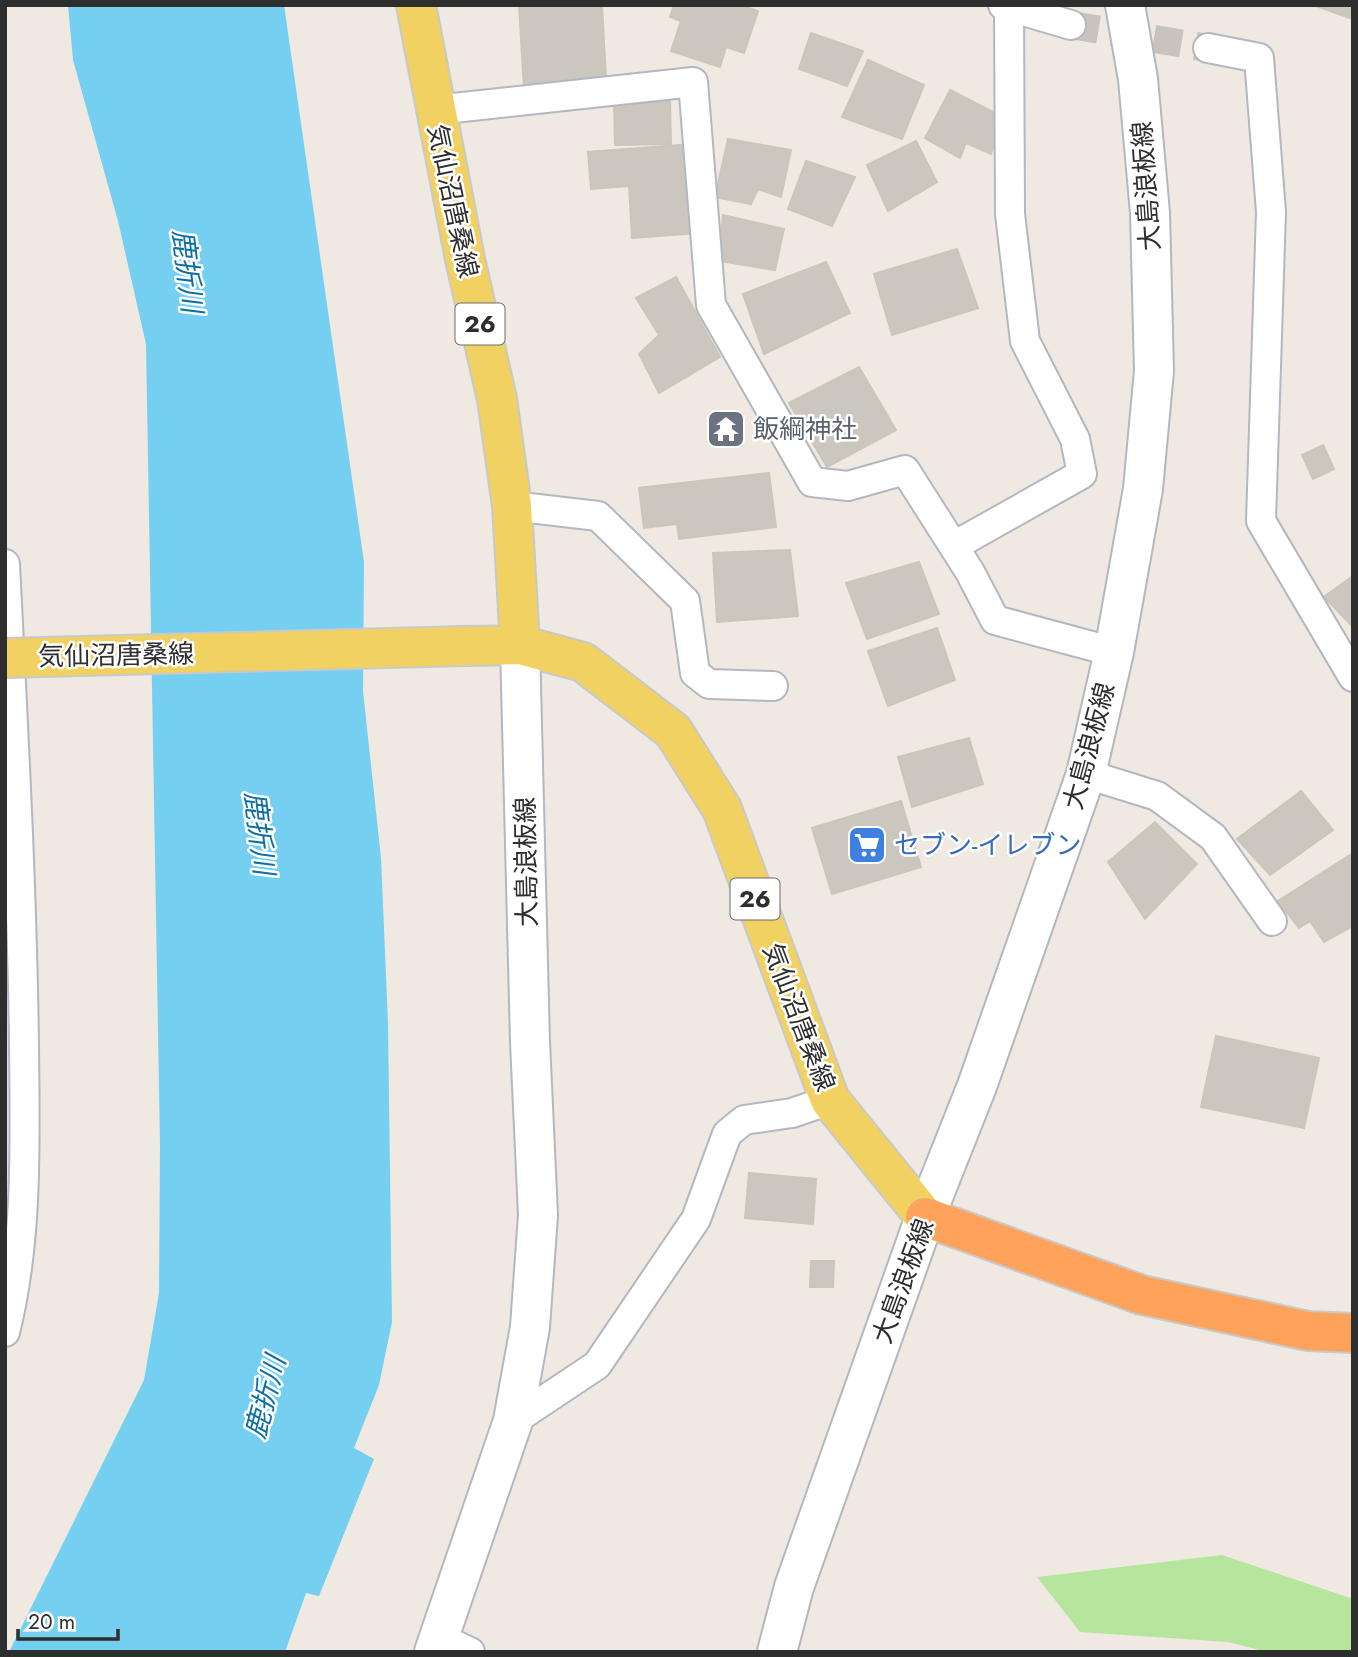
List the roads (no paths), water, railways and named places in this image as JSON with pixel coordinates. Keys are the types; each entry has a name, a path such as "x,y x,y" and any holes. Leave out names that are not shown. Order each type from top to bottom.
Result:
{"highway":[{"path":"925,1217 1142,1296 1308,1331 1353,1333"}],"main road":[{"name":"気仙沼唐桑線","path":"416,5 465,260 497,399 512,506 520,645"},
{"name":"大島浪板線","path":"777,1652 794,1587 1086,774 1114,652 1143,489 1154,371 1150,213 1138,79 1125,5"},
{"name":"気仙沼唐桑線","path":"5,657 520,645 583,662 673,731 722,809 830,1100 925,1217"},
{"name":"大島浪板線","path":"448,1647 513,1421 530,1327 538,1215 530,1042 520,645"}],"street":[{"path":"954,546 1082,474 1075,439 1025,341 1010,214 1006,7 1071,25"},
{"path":"1208,48 1259,58 1271,212 1261,521 1353,677"},
{"path":"435,110 693,82 711,305 812,482 848,485 905,470 954,546 995,620 1114,652"},
{"path":"512,506 598,516 685,601 695,673 709,684 773,687"},
{"path":"5,564 22,923 25,1162 14,1203 12,1306 5,1332"},
{"path":"1086,774 1157,796 1213,837 1272,921"},
{"path":"513,1421 597,1365 696,1219 727,1134 744,1120 792,1113 830,1100"}],"water":[{"name":"鹿折川","path":"68,5 284,5 364,562 363,691 381,858 388,1023 392,1322 379,1385 354,1448 374,1459 319,1596 306,1593 285,1652 9,1652 144,1380 159,1293 160,1144 146,344 118,221 73,60"}],"tunnel":[{"path":"1071,25 1208,48"}],"place":[{"name":"飯綱神社","path":"726,429"},
{"name":"セブン-イレブン","path":"867,845"}]}
